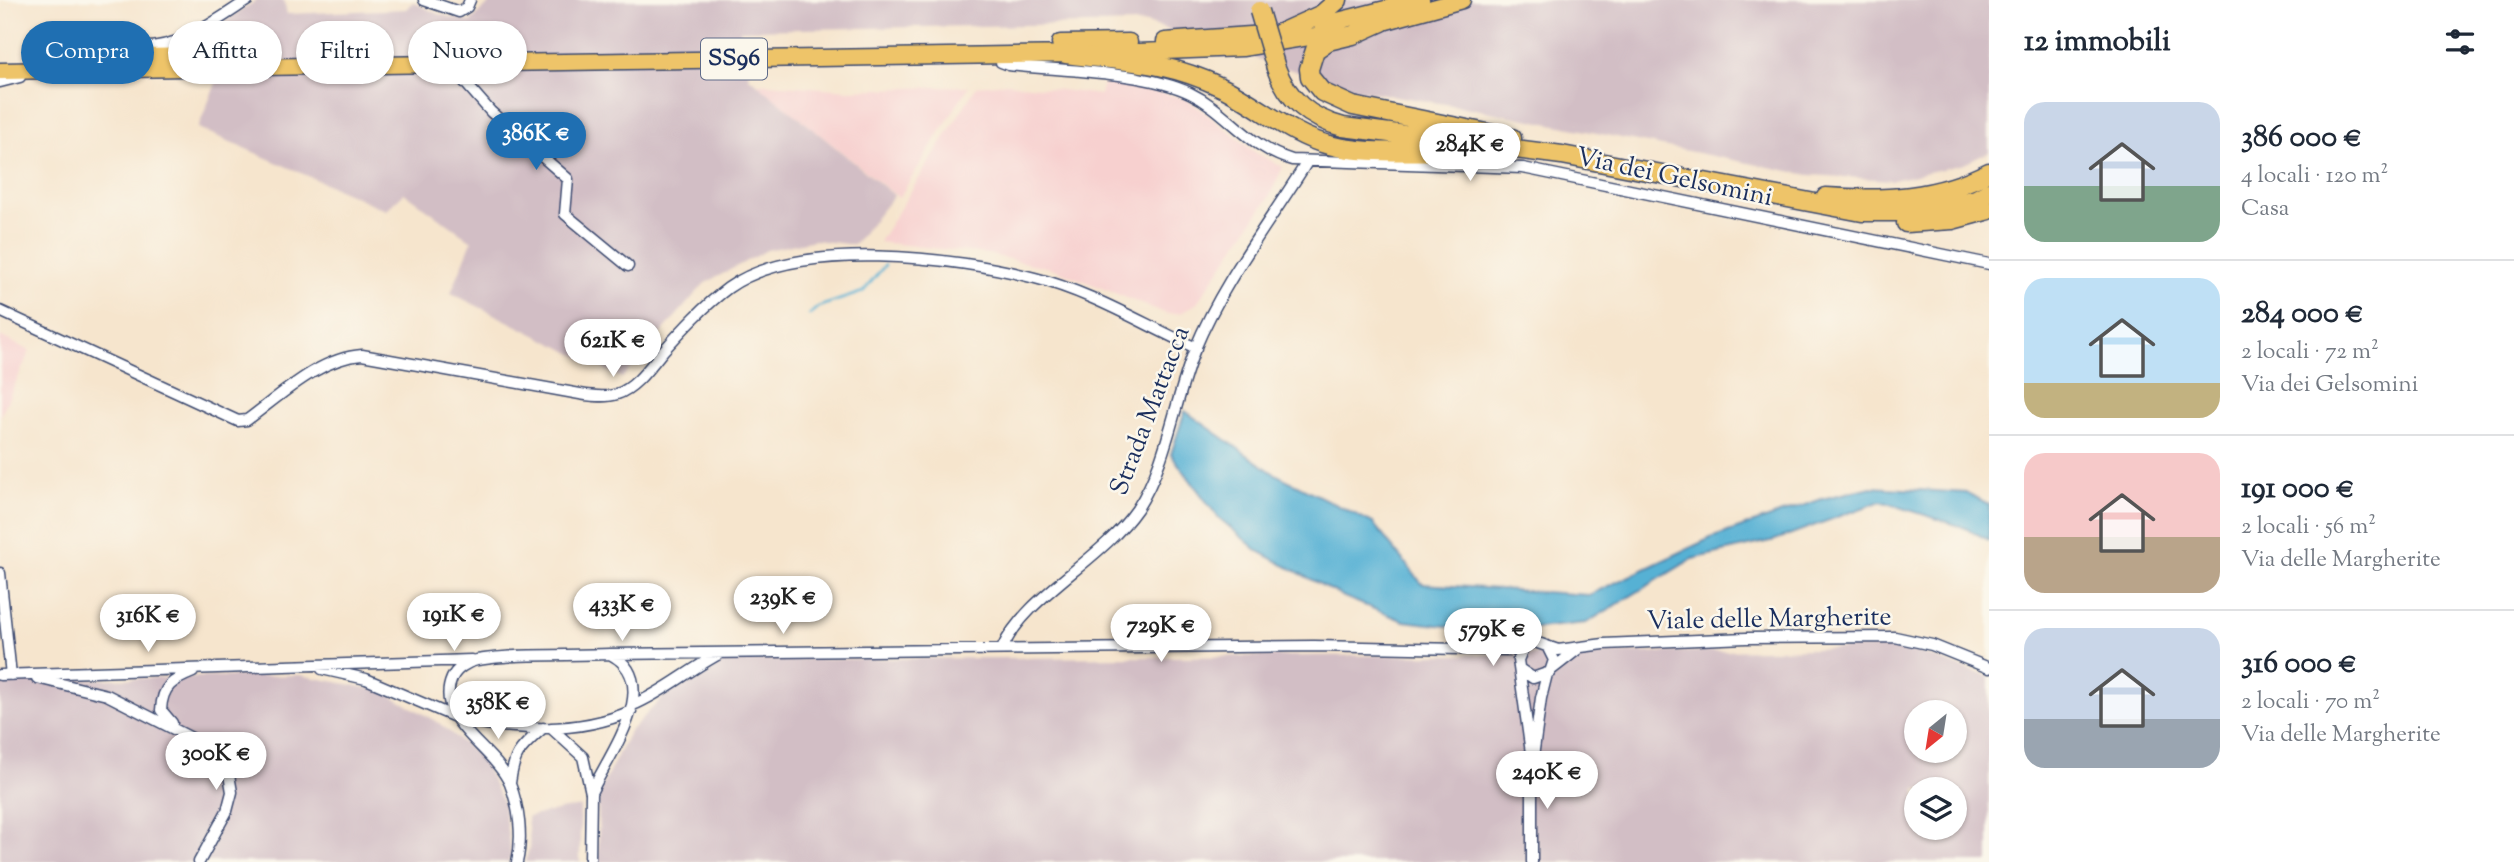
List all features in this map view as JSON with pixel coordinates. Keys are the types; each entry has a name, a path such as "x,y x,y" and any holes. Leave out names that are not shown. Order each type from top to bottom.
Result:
{"highway":[{"path":"1280,33 1322,13 1338,0"},
{"path":"1258,5 1276,68 1296,103 1310,114 1333,125 1562,155 1885,221 1911,224 1952,220 1989,209"},
{"path":"1382,22 1353,35 1328,41 1315,50 1309,62 1310,77 1322,92 1341,103 1509,138 1562,155"},
{"path":"1066,54 1150,62 1199,77 1234,93 1304,135 1332,146 1495,154 1532,150"},
{"path":"1775,197 1908,197 1947,190 1989,172"},
{"path":"1841,210 1881,214 1920,212 1976,199 1989,192"}],"main road":[{"name":"SS96","path":"154,53 169,56 1224,39 1280,33 1356,18 1421,0"},
{"name":"SS96","path":"527,62 1066,54 1242,48 1382,22 1462,0"},
{"name":"SS96","path":"0,61 21,60"},
{"name":"SS96","path":"154,68 408,64"},
{"name":"SS96","path":"0,71 21,71"}],"street":[{"path":"154,48 172,44 248,0"},
{"path":"424,0 458,12 470,0"},
{"name":"Via dei Gelsomini","path":"1001,55 1001,62 1009,65 1143,80 1191,93 1259,146 1276,155 1307,162 1523,168 1989,264"},
{"path":"0,82 21,77"},
{"path":"466,84 491,112 568,179 565,214 628,266"},
{"name":"Strada Mattacca","path":"1002,649 1014,625 1080,569 1117,533 1140,503 1161,456 1196,348 1224,293 1307,162"},
{"path":"0,311 238,421 247,419 321,367 336,360 362,355 580,394 617,394 630,387 682,330 729,287 755,273 816,260 891,255 1034,277 1086,296 1196,348"},
{"path":"0,573 16,675"},
{"name":"Viale delle Margherite","path":"1547,646 1558,650 1746,638 1895,636 1932,645 1989,668"},
{"path":"0,675 610,654 1314,646 1509,650 1535,642 1547,646 1554,660 1549,672 1532,761 1532,862"},
{"path":"1524,646 1519,655 1525,727 1532,761"},
{"path":"1480,648 1520,668 1533,678 1549,672 1578,649"},
{"path":"298,666 366,679 456,718 509,727 547,728 604,722 651,698 697,666 725,652"},
{"path":"591,793 632,708 636,692 633,674 621,660 610,654"},
{"path":"475,660 454,673 447,695 456,718 494,758 510,783"},
{"path":"181,730 167,719 161,710 161,701 175,678 200,669"},
{"path":"16,675 107,695 181,730 215,750 228,769 231,780 230,804 199,862"},
{"path":"517,862 520,847 519,825 510,783 513,761 522,745 547,728"},
{"path":"547,728 583,757 591,793 590,862"}],"shaded area":[{"path":"257,0 284,0 287,14 406,9 413,2 438,14 466,21 408,21 408,84 527,84 527,21 471,21 493,0 1989,0 1989,152 1964,164 1893,180 1809,175 1470,108 1347,88 1147,23 740,30 749,77 894,195 854,245 815,240 767,250 704,284 622,378 451,293 472,241 404,193 386,210 198,128 216,84 282,84 282,21 226,21"},
{"path":"756,83 849,90 969,86 899,198"},
{"path":"1007,83 1100,95 1103,83 1137,87 1187,99 1256,153 1283,167 1269,197 1196,304 1181,313 1167,314 1054,269 987,254 879,242 977,86"},
{"path":"0,336 30,351 0,417"},
{"path":"1903,647 1989,677 1989,862 599,862 598,795 629,732 671,689 716,660 1584,654"},
{"path":"300,675 383,691 439,723 481,758 503,803 511,855 508,862 0,862 0,681"},
{"path":"580,806 580,862 525,862 530,846 527,817"}],"water":[{"path":"1185,411 1273,473 1373,523 1422,584 1589,595 1711,538 1822,499 1871,487 1967,493 1989,504 1989,540 1963,527 1881,501 1775,540 1692,559 1586,623 1497,632 1404,621 1344,597 1258,551 1218,517 1171,454"}],"waterway":[{"path":"809,315 818,307 863,292 885,265"}]}
